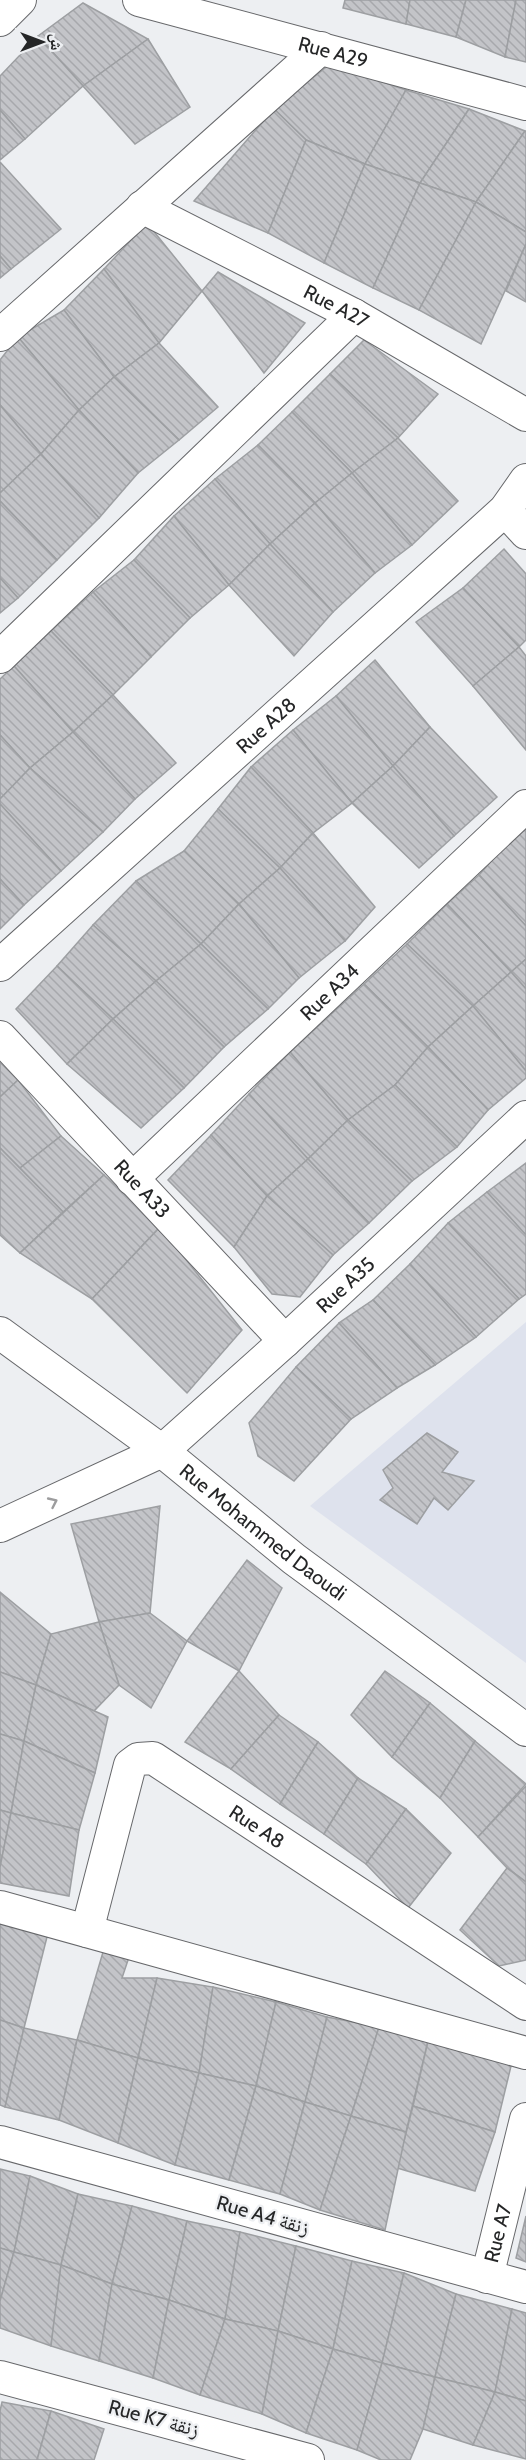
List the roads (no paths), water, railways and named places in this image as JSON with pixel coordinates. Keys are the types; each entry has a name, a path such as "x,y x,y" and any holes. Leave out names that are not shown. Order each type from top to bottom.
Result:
{"street":[{"path":"0,20 20,0"},
{"name":"Rue A29","path":"139,0 526,104"},
{"path":"0,335 321,48"},
{"name":"Rue A27","path":"142,207 354,315 526,415"},
{"path":"0,657 354,315"},
{"name":"Rue A28","path":"0,965 505,510 526,480"},
{"path":"505,510 526,533"},
{"name":"Rue A34","path":"132,1179 526,806"},
{"name":"Rue A33","path":"0,1037 285,1341"},
{"name":"Rue A35","path":"0,1526 162,1451 285,1341 526,1117"},
{"name":"Rue Mohammed Daoudi","path":"0,1333 162,1451 294,1558 526,1730"},
{"name":"Rue A8","path":"87,1931 130,1766 138,1759 153,1758 526,2004"},
{"path":"0,1907 526,2053"},
{"name":"Rue A7","path":"487,2277 526,2119"},
{"name":"Rue A4 زنقة","path":"0,2142 526,2288"},
{"name":"Rue K7 زنقة","path":"0,2377 308,2460"}]}
